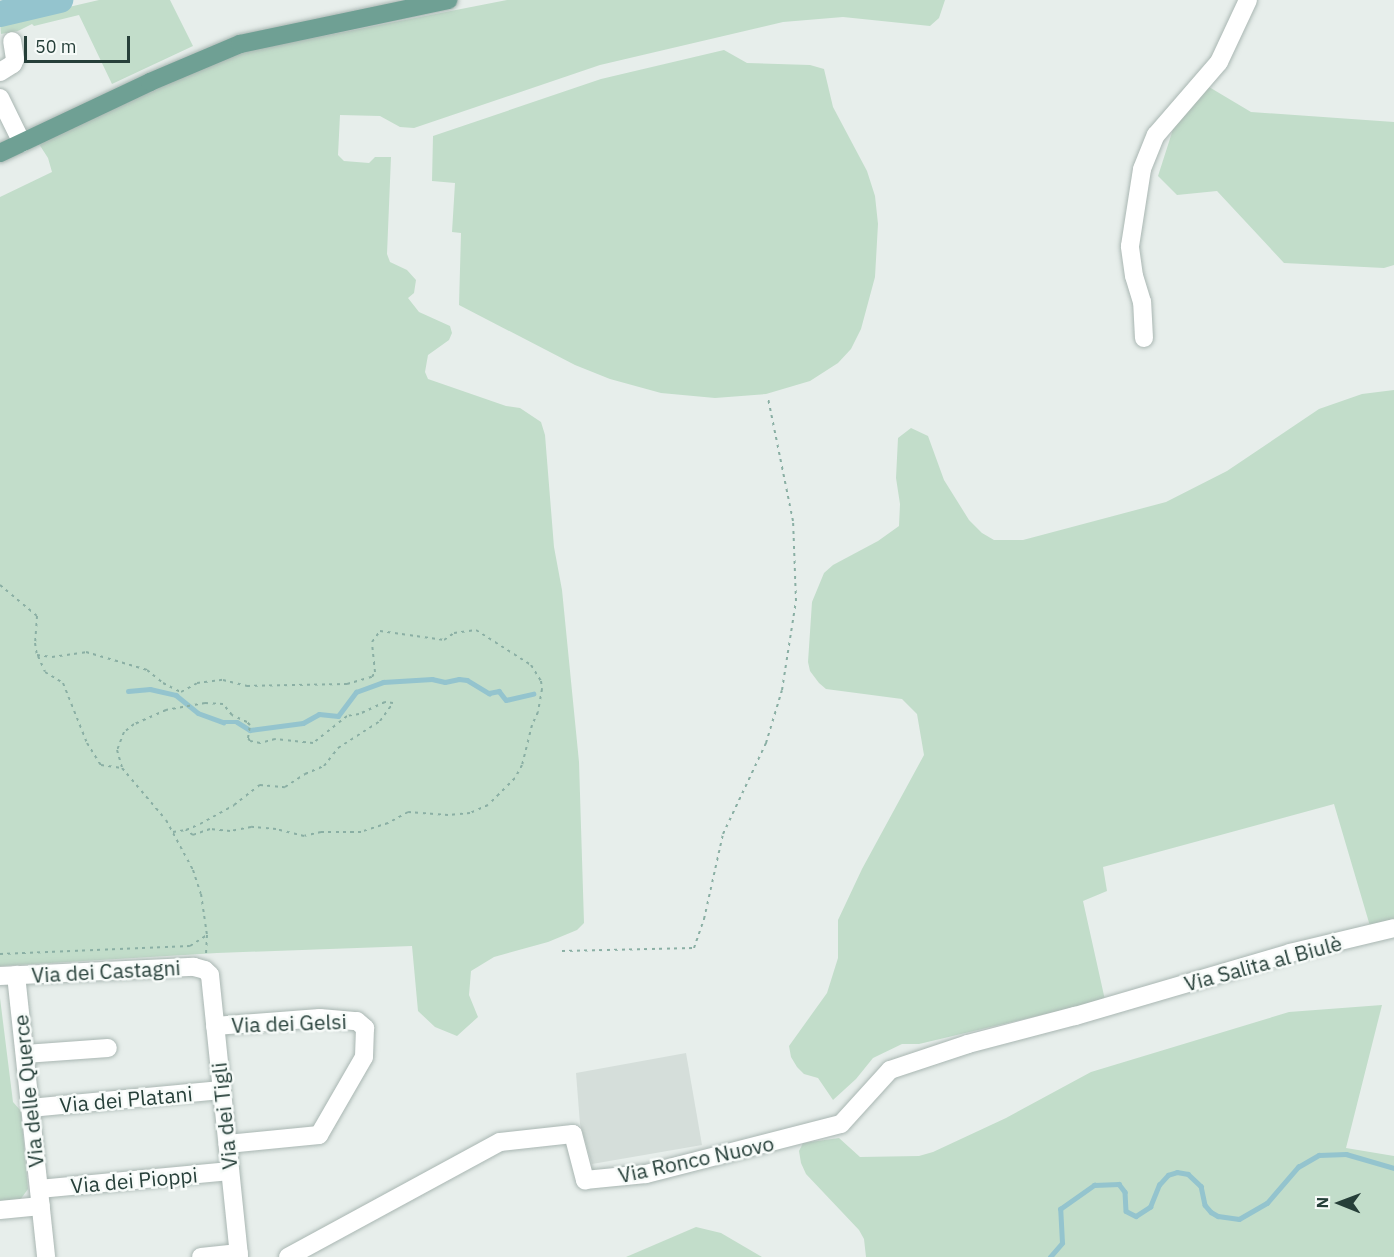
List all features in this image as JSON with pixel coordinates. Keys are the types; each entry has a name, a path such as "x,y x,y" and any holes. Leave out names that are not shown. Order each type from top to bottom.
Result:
{"main road":[{"path":"0,153 213,53 240,44 448,0"}],"street":[{"path":"1144,338 1142,302 1134,276 1130,246 1142,169 1156,135 1219,62 1248,0"},
{"path":"0,72 13,64 15,58 12,41"},
{"path":"0,98 22,143"},
{"name":"Via Salita al Biulè","path":"1132,998 1290,953 1394,928"},
{"name":"Via dei Castagni","path":"8,976 194,967 207,973"},
{"name":"Via dei Tigli","path":"207,973 215,1026 239,1255"},
{"name":"Via delle Querce","path":"8,976 25,1054 46,1257"},
{"name":"Via Ronco Nuovo","path":"288,1257 500,1142 573,1134 585,1180 646,1174 841,1124 890,1070 968,1044 1075,1016 1132,998"},
{"name":"Via dei Gelsi","path":"215,1026 320,1018 359,1022 364,1026 365,1032 364,1057 318,1135 227,1144"},
{"path":"25,1054 108,1048"},
{"name":"Via dei Platani","path":"30,1108 221,1090"},
{"name":"Via dei Pioppi","path":"40,1197 230,1171"},
{"path":"0,1210 40,1197"},
{"path":"201,1257 239,1255"}],"path":[{"path":"562,951 694,948 704,919 723,834 766,743 782,690 796,601 793,520 768,398"},
{"path":"0,585 37,615 35,644 37,655 45,672 63,683 87,743 101,765 122,768"},
{"path":"37,655 52,657 86,652 147,670 181,692 197,683 223,680 247,686 340,684 372,677 375,672 372,642 380,631 444,640 454,633 476,630 531,665 541,681 538,712 532,725 522,765 515,778 488,805 470,813 448,815 408,812 388,824 361,832 321,832 304,836 276,829 251,827 230,831 210,829 193,835 186,830"},
{"path":"173,832 186,830 234,805 261,785 285,787 305,774 324,766 338,748 380,721 393,703 385,702 359,714 347,716 313,743 275,739 260,743 250,741 248,732 250,725 232,715 223,704 205,703 166,710 134,724 124,732 117,750 122,768 129,780 166,820 194,870 207,935 207,973"},
{"path":"0,954 190,946 207,935"}],"shaded area":[{"path":"686,1053 702,1145 592,1164 580,1124 576,1073"}],"green space":[{"path":"99,0 170,0 193,46 112,84 79,15 34,26 32,24 18,31 1,34 0,23"},
{"path":"507,0 945,0 939,18 930,26 843,17 783,22 600,65 414,128 400,127 380,116 340,115 338,155 344,161 369,163 375,157 391,157 387,254 390,262 407,270 416,280 414,293 408,298 419,312 450,326 452,333 449,340 428,355 425,372 428,379 506,406 520,408 541,422 545,435 554,547 562,590 579,762 584,923 577,930 548,942 494,957 471,971 469,995 478,1017 457,1036 435,1027 418,1011 412,946 217,953 0,966 0,197 52,172 48,158 39,144 198,69 241,52"},
{"path":"724,50 747,63 810,65 824,69 833,107 867,171 875,196 878,224 875,277 861,329 851,349 838,363 810,381 766,394 715,398 661,393 610,379 575,365 459,305 461,233 452,232 455,183 432,181 433,136 601,79"},
{"path":"1204,84 1251,112 1394,122 1394,265 1384,268 1284,263 1217,191 1177,195 1158,176 1176,120"},
{"path":"1394,390 1394,921 1370,926 1334,804 1103,867 1107,891 1083,901 1105,1000 919,1044 902,1044 873,1058 856,1079 833,1100 818,1078 804,1074 797,1067 791,1057 789,1046 827,993 838,958 838,920 862,869 924,755 917,714 902,699 826,689 810,671 808,662 812,602 824,573 833,565 878,541 899,526 900,504 896,478 898,438 911,428 928,436 944,480 969,520 982,533 994,540 1023,540 1166,502 1227,471 1319,409 1362,394"},
{"path":"0,998 13,1102 21,1111 28,1189 20,1200 0,1202"},
{"path":"1382,1005 1346,1148 1394,1156 1394,1257 866,1257 864,1239 859,1230 806,1174 801,1163 799,1151 803,1143 839,1138 860,1157 919,1156 933,1152 1006,1118 1091,1072 1289,1012"},
{"path":"696,1227 721,1233 762,1257 626,1257"}],"waterway":[{"path":"0,14 60,0"},
{"path":"128,691 150,689 176,695 198,713 223,722 237,722 250,730 303,723 319,714 338,716 356,692 383,682 432,679 445,682 459,679 467,680 489,693 499,691 506,700 533,694"},
{"path":"1050,1257 1062,1243 1060,1209 1094,1185 1119,1184 1125,1192 1126,1211 1136,1216 1150,1207 1159,1185 1168,1175 1177,1172 1188,1174 1201,1186 1205,1205 1211,1212 1218,1216 1239,1219 1267,1203 1298,1167 1319,1155 1346,1154 1394,1168"}]}
